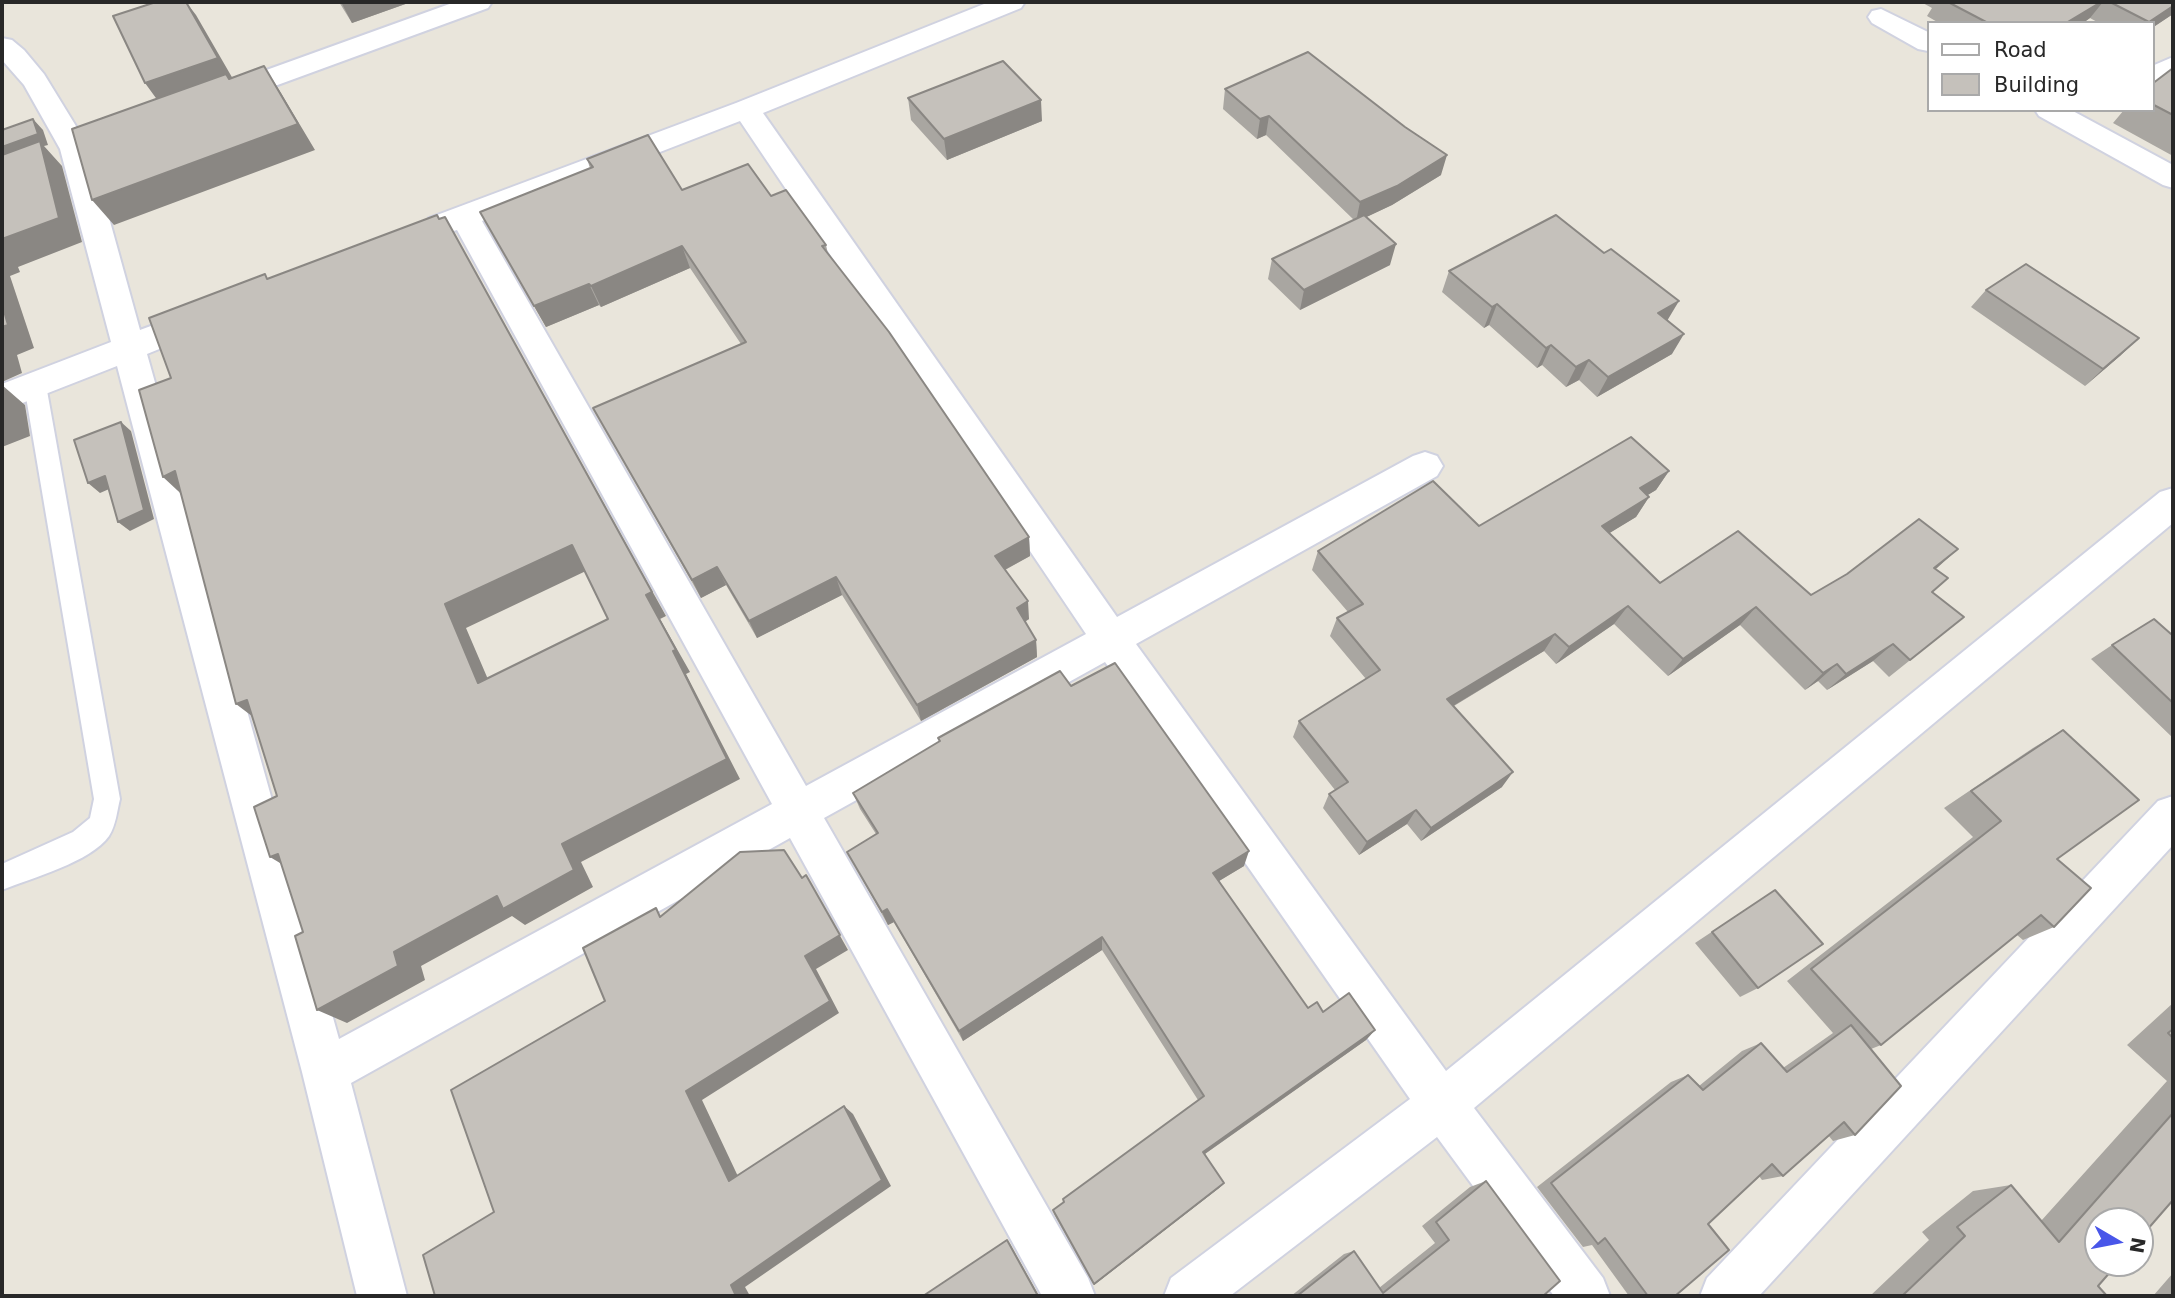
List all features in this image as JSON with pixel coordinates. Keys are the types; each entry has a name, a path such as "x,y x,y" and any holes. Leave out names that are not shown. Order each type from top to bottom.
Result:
{"street":[{"path":"192,106 479,2"},
{"path":"413,236 746,109 1012,2"},
{"path":"1881,17 1926,42"},
{"path":"2,46 17,56 42,91 74,149 325,1072 382,1296"},
{"path":"2154,78 2173,65"},
{"path":"746,109 1108,639 1440,1106 1585,1296"},
{"path":"2053,112 2173,178"},
{"path":"2079,127 2101,112"},
{"path":"464,216 800,810 1070,1296"},
{"path":"2,398 232,307"},
{"path":"325,1072 1425,466"},
{"path":"1189,1296 1440,1106 2173,502"},
{"path":"1725,1296 2173,815"}],"lane":[{"path":"2,877 64,852 86,838 100,826 107,799 35,385"}],"building":[{"path":"156,2 186,2 218,58 145,83 113,16"},
{"path":"1948,2 2101,2 2069,21 1984,21"},
{"path":"2110,2 2173,2 2173,6 2147,21"},
{"path":"1308,52 1405,127 1447,155 1397,186 1360,202 1269,116 1260,119 1225,89"},
{"path":"1003,61 1041,100 944,139 908,98"},
{"path":"264,66 298,124 92,200 72,129 226,74 229,79"},
{"path":"2173,68 2173,115 2154,105 2154,82"},
{"path":"33,119 38,134 2,147 2,130"},
{"path":"648,135 682,190 748,164 771,196 786,190 826,245 822,246 889,332 1029,537 995,556 1028,601 1017,608 1036,640 917,705 836,577 749,621 717,567 692,580 593,408 746,342 682,246 591,286 589,284 534,306 480,212 593,167 587,159"},
{"path":"40,141 59,218 2,239 2,155"},
{"path":"437,215 439,219 445,217 652,592 646,595 676,650 673,651 727,759 562,844 574,870 503,909 497,896 394,952 398,966 317,1010 295,936 303,932 278,854 270,857 254,807 277,796 247,700 236,704 175,471 163,477 139,390 171,378 149,318 265,274 267,279","holes":["572,545 608,619 478,683 445,604"]},
{"path":"1364,215 1396,244 1304,290 1272,259"},
{"path":"1556,215 1604,253 1611,249 1679,301 1658,313 1684,334 1608,377 1589,360 1576,367 1551,345 1546,348 1497,304 1492,307 1449,271"},
{"path":"2026,264 2139,338 2103,369 1986,290"},
{"path":"2,304 8,325 2,327"},
{"path":"121,422 144,510 118,522 105,476 88,483 74,440"},
{"path":"1631,437 1669,471 1640,488 1649,497 1602,526 1660,583 1738,531 1811,595 1847,574 1919,519 1958,549 1934,568 1948,578 1932,592 1964,617 1910,660 1893,644 1846,674 1837,664 1823,673 1756,607 1683,659 1628,606 1569,647 1555,634 1447,699 1513,772 1431,828 1416,810 1367,842 1329,794 1348,782 1299,721 1380,670 1337,618 1363,604 1318,551 1433,481 1479,526"},
{"path":"2154,619 2173,633 2173,703 2112,645"},
{"path":"1115,663 1249,851 1213,873 1308,1008 1317,1002 1323,1012 1349,993 1375,1030 1203,1152 1224,1183 1094,1284 1053,1210 1064,1202 1063,1199 1204,1096 1102,937 959,1031 887,909 882,912 847,852 878,833 853,793 940,741 938,738 1060,671 1071,686"},
{"path":"2063,730 2139,800 2057,859 2091,888 2054,927 2041,915 1881,1045 1811,969 2001,821 1971,791"},
{"path":"784,850 802,878 806,875 840,935 805,956 830,1001 686,1091 729,1181 844,1106 882,1180 731,1285 736,1296 435,1296 423,1255 494,1212 451,1090 605,1001 583,948 656,908 660,917 740,852"},
{"path":"1775,890 1823,944 1758,988 1712,932"},
{"path":"1851,1025 1901,1086 1855,1135 1844,1122 1783,1176 1772,1164 1708,1224 1729,1250 1675,1296 1648,1296 1605,1238 1598,1244 1551,1183 1688,1075 1703,1090 1761,1043 1787,1072"},
{"path":"2173,1113 2173,1200 2154,1222 2154,1207 2090,1207"},
{"path":"1486,1181 1560,1281 1543,1296 1297,1296 1354,1251 1383,1293 1449,1240 1436,1222"},
{"path":"2011,1185 2059,1242 2084,1214 2084,1277 2106,1277 2098,1286 2107,1296 1902,1296 1965,1236 1957,1227"},
{"path":"1007,1240 1038,1296 923,1296"}]}
